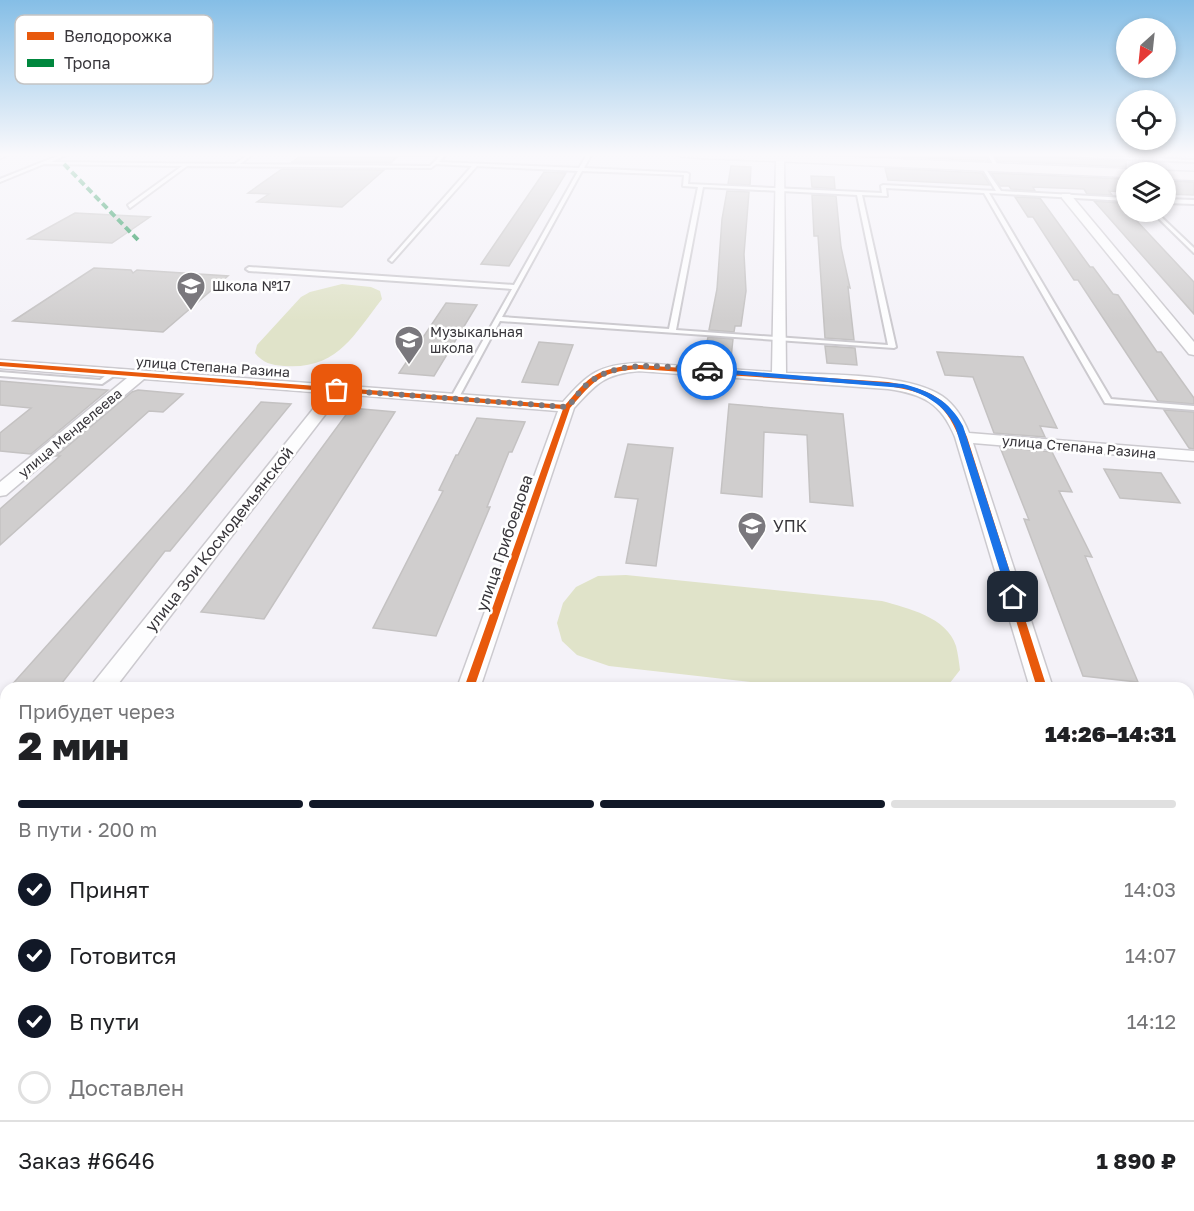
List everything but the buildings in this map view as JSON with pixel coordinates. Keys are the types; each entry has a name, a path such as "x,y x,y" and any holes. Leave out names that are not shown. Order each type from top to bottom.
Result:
{"street":[{"path":"779,375 780,210"},
{"path":"1077,210 1194,351"},
{"name":"улица Степана Разина","path":"0,364 567,407"},
{"path":"567,407 586,384 605,373 620,368 650,367 888,384 919,390 930,395 951,411 963,437 1040,682"},
{"name":"улица Менделеева","path":"0,491 140,375"},
{"name":"улица Зои Космодемьянской","path":"107,682 337,390"},
{"name":"улица Грибоедова","path":"470,682 567,407"},
{"name":"улица Степана Разина","path":"963,437 1194,456"}],"lane":[{"path":"392,260 437,210"},
{"path":"454,399 558,210"},
{"path":"672,331 695,210"},
{"path":"498,319 892,347 862,210"},
{"path":"996,210 1108,401 1194,408"},
{"path":"1164,222 1194,251"},
{"path":"249,269 515,287"},
{"path":"0,374 102,382 114,373"}],"green space":[{"path":"342,284 371,287 380,291 382,299 342,348 318,362 302,366 271,364 255,353 257,345 301,297 310,292"},
{"path":"626,575 882,601 925,615 944,628 956,646 960,670 951,682 750,682 609,666 577,655 562,641 557,623 563,603 576,587 598,576"}],"marked path":[{"path":"108,210 138,240"}],"cycle path":[{"path":"0,364 567,407"},
{"path":"471,682 567,407 597,376 617,369 639,367 888,384 925,393 944,405 958,424 963,437 1040,682"}],"way so far":[{"path":"337,390 567,407 586,384 612,370 628,367 707,370"}],"place":[{"name":"Школа №17","path":"191,312"},
{"name":"Музыкальная школа","path":"409,366"},
{"name":"УПК","path":"752,552"}],"route":[{"path":"707,370 903,386 919,390 942,403 951,411 959,426 1013,597"}]}
